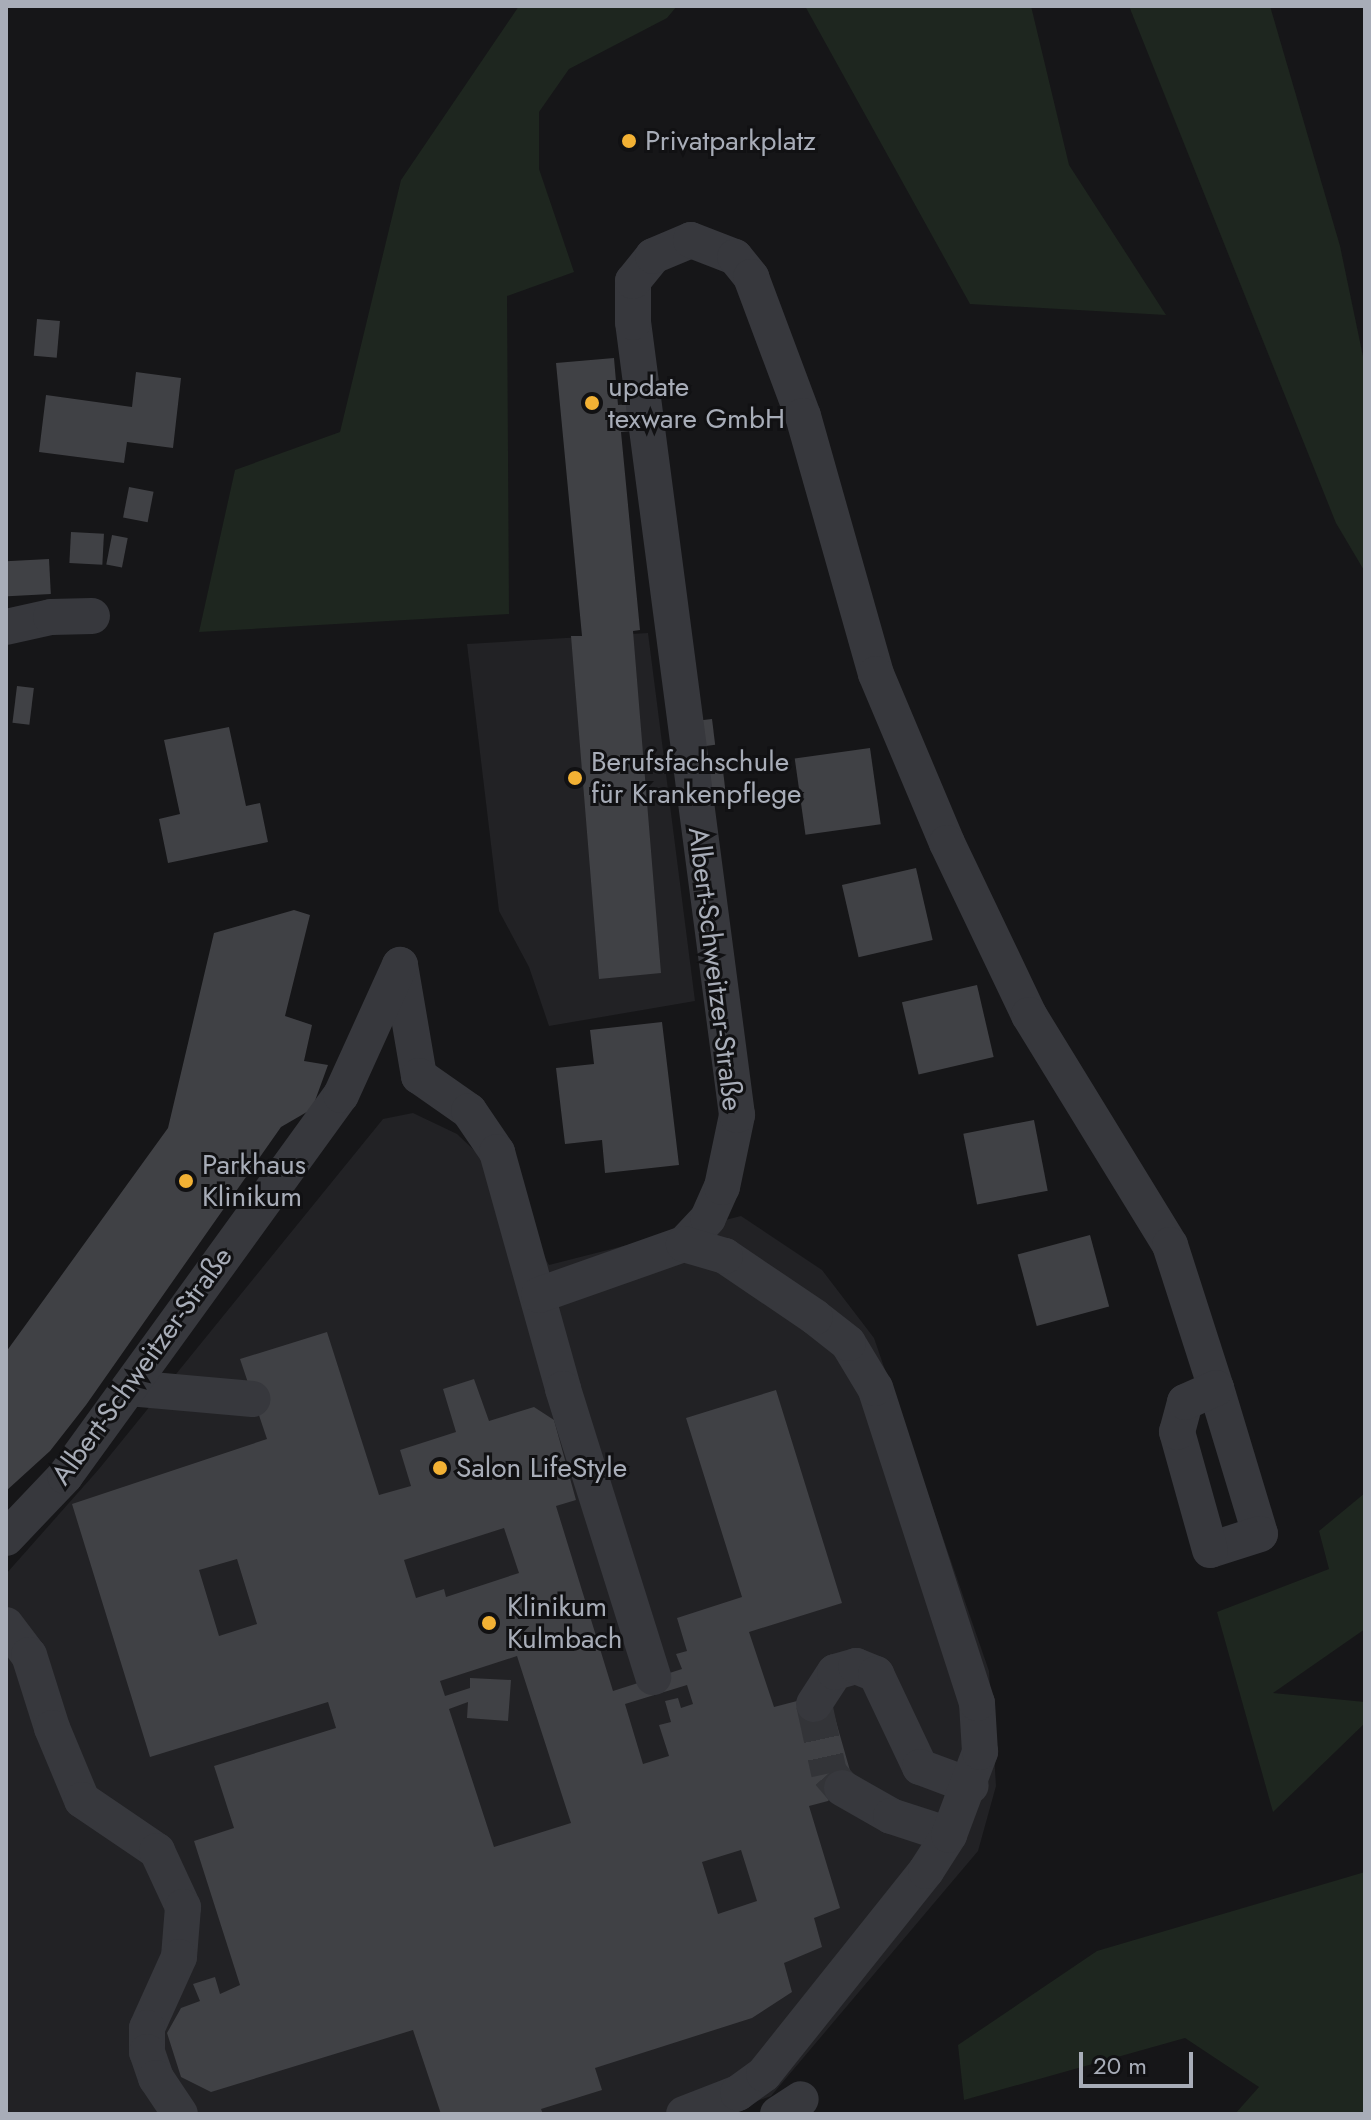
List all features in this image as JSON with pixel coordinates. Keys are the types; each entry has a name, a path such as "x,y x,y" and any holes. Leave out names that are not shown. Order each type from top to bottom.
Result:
{"street":[{"name":"Albert-Schweitzer-Straße","path":"684,1244 708,1218 722,1187 737,1115 633,322 633,281 653,256 691,240 735,257 751,277 803,416 876,674 947,843 1029,1015 1170,1245 1216,1388"},
{"path":"6,627 92,616"},
{"name":"Albert-Schweitzer-Straße","path":"6,1538 65,1476 341,1095 400,965 419,1076 469,1111 497,1152 539,1295"},
{"path":"653,1677 539,1295 684,1244 725,1256 815,1317 848,1343 875,1388 977,1703 980,1752 971,1786 949,1835 764,2074 738,2093 684,2114"},
{"path":"129,1388 253,1399"},
{"path":"6,1625 29,1655 52,1728 82,1800 157,1851 183,1907 179,1957 147,2028 147,2052 156,2078 180,2114"},
{"path":"814,1704 835,1672 856,1666 876,1674 920,1767 971,1786"},
{"path":"842,1788 891,1816 949,1835"}],"shaded area":[{"path":"519,6 677,6 667,18 569,69 539,112 539,169 574,272 507,296 509,614 199,632 235,470 340,432 401,180"},
{"path":"805,6 1031,6 1069,165 1166,315 970,304"},
{"path":"1129,6 1270,6 1340,246 1365,366 1365,572 1336,523"},
{"name":"Berufsfachschule für Krankenpflege","path":"648,633 695,1001 549,1026 529,967 499,911 467,644"},
{"name":"Klinikum Kulmbach","path":"413,1113 457,1134 494,1169 549,1265 741,1216 822,1270 874,1338 989,1671 996,1786 978,1851 771,2096 721,2114 6,2114 6,1574 99,1469 383,1119"},
{"path":"1365,1493 1365,1629 1273,1693 1365,1702 1365,1723 1273,1812 1217,1612 1329,1569 1319,1531"},
{"path":"1365,1872 1365,2114 1235,2114 1259,2087 1185,2038 964,2100 958,2045 1097,1951"}],"building":[{"path":"37,319 60,321 57,358 34,356"},
{"path":"614,358 618,405 629,404 632,431 621,432 640,630 633,631 661,973 599,979 571,636 582,636 556,363"},
{"path":"136,372 181,378 173,448 127,442 124,463 39,452 46,395 132,407"},
{"path":"129,487 154,492 148,522 123,517"},
{"path":"71,532 104,534 102,565 69,563"},
{"path":"112,535 128,538 122,568 106,564"},
{"path":"49,559 51,594 8,596 6,561"},
{"path":"17,686 34,688 29,725 12,723"},
{"path":"712,719 715,745 704,746 701,720"},
{"path":"229,727 246,806 260,803 268,842 168,863 159,819 180,814 164,740"},
{"path":"870,748 881,824 805,835 795,759"},
{"path":"723,771 727,803 713,804 709,773"},
{"path":"916,868 933,940 859,957 842,885"},
{"name":"Parkhaus Klinikum","path":"294,910 310,915 285,1016 312,1025 304,1061 328,1065 312,1109 281,1127 86,1405 50,1451 6,1491 6,1352 168,1128 214,933"},
{"path":"977,985 994,1057 919,1074 902,1002"},
{"path":"662,1022 679,1165 605,1173 602,1140 565,1144 556,1068 594,1064 590,1030"},
{"path":"1034,1120 1048,1191 977,1204 963,1134"},
{"path":"1090,1235 1109,1306 1037,1326 1018,1254"},
{"path":"327,1332 379,1495 411,1486 400,1450 456,1432 443,1389 474,1379 489,1421 534,1407 554,1420 576,1500 556,1506 613,1691 682,1669 676,1654 687,1651 677,1618 742,1597 686,1418 776,1390 842,1603 749,1632 774,1707 797,1701 833,1711 851,1774 828,1801 809,1806 840,1908 814,1918 822,1947 784,1963 792,1992 752,2018 595,2068 602,2090 541,2109 543,2114 441,2114 413,2030 211,2092 181,2077 167,2033 181,2008 200,2001 193,1984 215,1977 220,1994 240,1985 194,1841 234,1828 214,1766 336,1728 328,1702 150,1757 72,1504 267,1439 240,1359","holes":["504,1528 519,1573 446,1597 444,1589 416,1598 404,1560","237,1559 257,1624 219,1636 199,1570","517,1656 571,1823 494,1847 449,1709 468,1702 467,1718 508,1721 511,1680 470,1678 470,1688 445,1696 440,1681","687,1685 693,1704 681,1708 678,1698 665,1701 671,1722 659,1725 669,1756 643,1764 625,1704","741,1850 757,1901 718,1914 702,1862"]}],"tunnel":[{"path":"814,1704 829,1773 842,1788"}],"place":[{"name":"Privatparkplatz","path":"629,141"},
{"name":"update texware GmbH","path":"592,403"},
{"name":"Berufsfachschule für Krankenpflege","path":"575,778"},
{"name":"Parkhaus Klinikum","path":"186,1181"},
{"name":"Salon LifeStyle","path":"440,1468"},
{"name":"Klinikum Kulmbach","path":"489,1623"}]}
